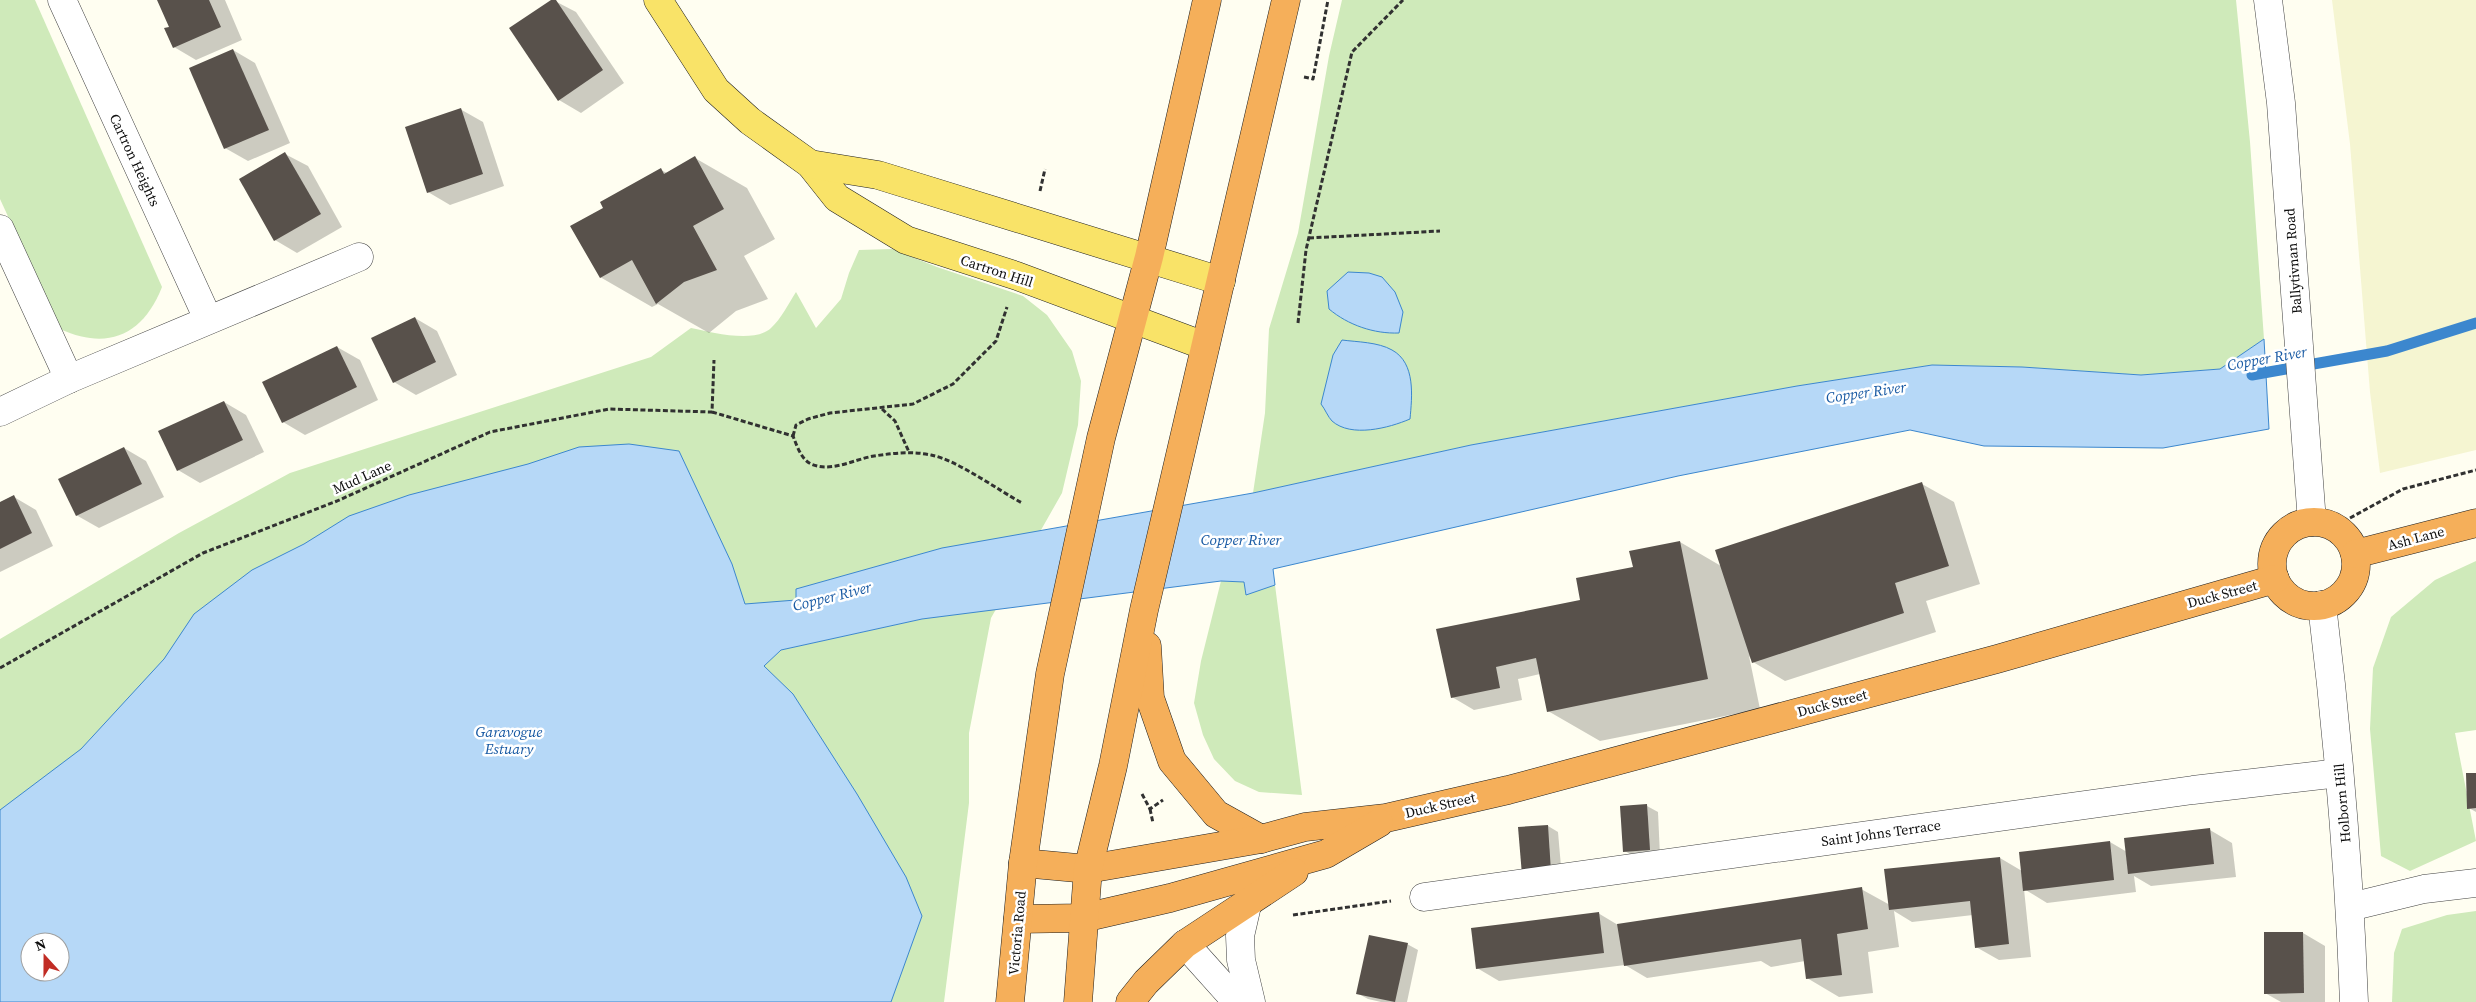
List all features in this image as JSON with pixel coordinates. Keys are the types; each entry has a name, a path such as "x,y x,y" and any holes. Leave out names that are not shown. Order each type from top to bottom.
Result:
{"highway":[{"name":"Victoria Road","path":"1010,1002 1023,863 1050,674 1101,438 1149,257 1207,0"},
{"path":"1078,1002 1088,869 1113,766 1144,610 1286,0"},
{"name":"Ash Lane","path":"2355,554 2476,523"},
{"path":"2323,524 2344,534 2355,554 2356,567 2353,580 2345,592 2335,600 2322,605 2308,605 2294,601 2282,592 2275,580 2272,566 2273,553 2278,541 2288,531 2299,525 2323,524"},
{"name":"Duck Street","path":"1023,863 1088,869 1261,839 1305,827 1386,818 1508,790 1997,659 2275,580"},
{"path":"1144,610 1150,698 1172,761 1216,814 1261,839"},
{"name":"Duck Street","path":"1018,918 1083,918 1170,898 1326,854 1386,818"},
{"path":"1130,1002 1146,982 1185,944 1316,857"}],"main road":[{"name":"Cartron Hill","path":"658,0 716,90 750,121 810,164 837,198 906,240 1017,276 1205,346"},
{"name":"Cartron Hill","path":"810,164 878,175 1149,257 1221,281"}],"street":[{"name":"Cartron Heights","path":"62,0 208,319"},
{"name":"Ballytivnan Road","path":"2268,0 2281,102 2304,408 2323,524"},
{"path":"0,229 69,379"},
{"path":"0,412 69,379 359,257"},
{"name":"Holborn Hill","path":"2322,605 2350,907 2354,1002"},
{"name":"Saint Johns Terrace","path":"1424,898 2193,790 2339,773"},
{"path":"2350,907 2424,889 2476,883"},
{"path":"1248,902 1240,936 1242,960 1251,1002"},
{"path":"1185,944 1237,1002"}],"path":[{"path":"1269,68 1313,79 1328,0"},
{"path":"1298,323 1308,238 1352,52 1403,0"},
{"path":"1308,238 1440,231"},
{"path":"996,341 953,384 913,404 881,409 830,413 808,418 796,425 793,436 798,450 810,464 824,468 873,456 909,452 934,456 953,464 1022,503"},
{"path":"712,412 714,360"},
{"path":"881,409 895,421 909,452"},
{"name":"Mud Lane","path":"0,668 202,553 337,501 490,432 608,410 712,412 793,436"},
{"path":"2323,524 2403,489 2476,470"},
{"path":"1248,902 1283,917 1424,898"}],"green space":[{"path":"0,0 35,0 162,287 145,317 134,327 122,334 108,338 94,338 60,329 0,199"},
{"path":"1342,0 2236,0 2250,142 2264,339 2221,369 2141,375 2022,367 1932,365 1797,386 1471,445 1253,493 1265,413 1269,329 1298,233 1329,56"},
{"path":"2332,0 2476,0 2476,450 2380,473 2370,392 2350,144"},
{"name":"Garavogue Estuary","path":"892,249 937,267 1023,296 1047,315 1072,351 1081,381 1078,425 1062,493 991,618 969,733 969,803 944,1002 0,1002 0,639 179,533 290,473 651,357 691,328 732,336 764,333 778,320 796,292 816,328 841,299 859,250","holes":["942,548 956,614 922,619 781,650 764,665 796,600 797,589"]},
{"path":"2476,561 2476,730 2455,733 2476,841 2410,871 2381,856 2370,729 2373,668 2391,617 2435,580"},
{"path":"1221,581 1244,582 1246,594 1275,585 1302,795 1259,792 1235,781 1214,759 1203,735 1194,703 1201,661"},
{"path":"2476,911 2476,1002 2392,1002 2394,953 2402,929 2447,915"}],"water":[{"path":"1348,272 1369,273 1382,277 1395,292 1403,312 1399,333 1380,332 1353,324 1329,309 1327,291"},
{"name":"Garavogue Estuary","path":"2264,339 2269,429 2163,448 1984,446 1910,430 1678,476 1273,569 1275,585 1246,595 1244,582 1221,581 922,619 781,650 764,666 793,694 857,794 906,877 922,916 891,1002 0,1002 0,810 81,749 164,659 194,614 252,570 304,544 349,516 409,495 528,464 579,447 629,444 679,451 732,564 745,604 796,600 796,589 942,548 1253,493 1471,445 1797,386 1932,365 2022,367 2141,375 2220,369"},
{"path":"1342,340 1380,345 1400,356 1409,372 1411,381 1410,419 1370,430 1349,429 1332,421 1321,404 1333,355"}],"building":[{"path":"157,0 209,0 221,27 173,48 164,28 169,27"},
{"path":"551,0 556,0 603,70 558,101 509,28"},
{"path":"233,49 269,130 224,149 189,68"},
{"path":"461,108 483,174 427,193 405,127"},
{"path":"285,152 321,214 274,241 239,179"},
{"path":"695,156 724,209 693,226 717,270 684,282 656,304 632,260 600,278 570,226 603,208 600,202 661,168 664,174"},
{"path":"415,317 436,362 393,383 371,338"},
{"path":"337,346 357,387 282,423 262,382"},
{"path":"224,401 243,440 177,471 158,431"},
{"path":"124,447 142,484 76,516 58,479"},
{"path":"1922,482 1949,566 1895,583 1904,613 1752,663 1715,550"},
{"path":"14,495 32,533 0,549 0,502"},
{"path":"1680,541 1708,679 1547,712 1536,658 1496,667 1500,688 1451,698 1436,629 1580,600 1576,578 1633,567 1629,551"},
{"path":"2466,773 2476,773 2476,808 2467,809"},
{"path":"1647,804 1650,850 1623,852 1620,806"},
{"path":"1548,825 1551,872 1522,875 1518,827"},
{"path":"2210,828 2214,864 2128,874 2124,838"},
{"path":"2110,841 2114,880 2023,891 2019,852"},
{"path":"2000,857 2009,944 1975,948 1970,901 1889,910 1884,869"},
{"path":"1862,887 1868,929 1837,934 1842,975 1806,979 1801,939 1624,966 1617,924"},
{"path":"1599,912 1604,953 1476,969 1471,928"},
{"path":"2264,932 2303,932 2304,993 2264,994"},
{"path":"1369,935 1408,943 1395,1002 1356,994"}],"waterway":[{"name":"Copper River","path":"2252,375 2387,351 2476,323"}]}
